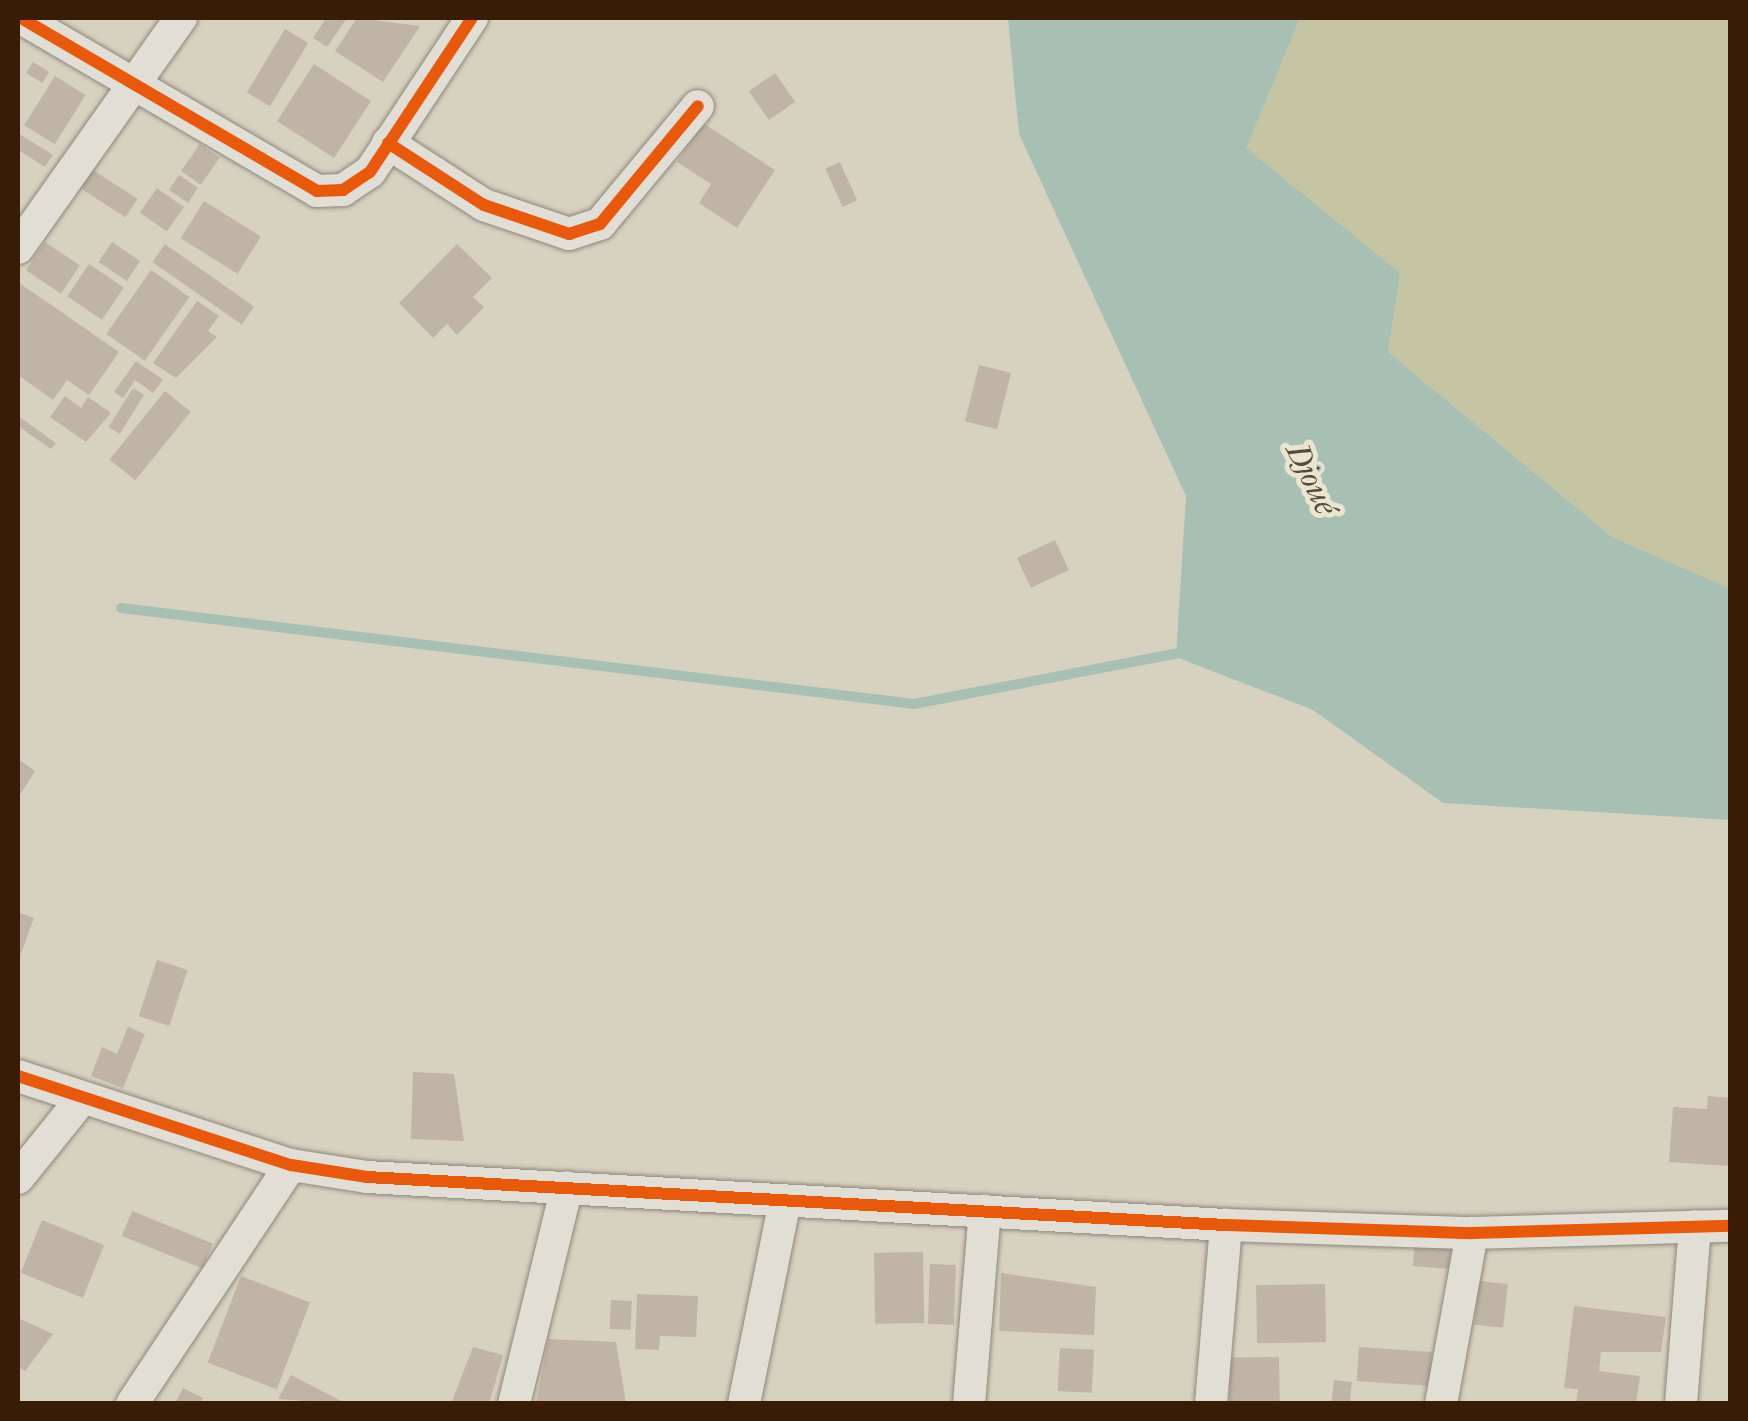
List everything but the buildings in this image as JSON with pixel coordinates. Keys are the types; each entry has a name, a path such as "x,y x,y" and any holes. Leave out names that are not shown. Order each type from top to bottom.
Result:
{"street":[{"path":"21,18 318,191 342,190 370,172 472,18"},
{"path":"18,248 181,18"},
{"path":"388,143 484,205 569,234 600,224 698,106"},
{"path":"18,1076 79,1102 291,1165 566,1187 1226,1225 1472,1234 1730,1226"},
{"path":"18,1178 79,1102"},
{"path":"132,1404 291,1165"},
{"path":"514,1404 566,1187"},
{"path":"744,1404 785,1201"},
{"path":"968,1404 986,1211"},
{"path":"1211,1404 1226,1225"},
{"path":"1681,1404 1695,1227"},
{"path":"1441,1404 1472,1234"}],"shaded area":[{"path":"1300,18 1730,18 1730,588 1612,537 1388,352 1245,148"}],"water":[{"name":"Djoué","path":"1008,18 1300,18 1246,148 1400,273 1388,352 1612,537 1730,588 1730,820 1443,803 1313,710 1176,657 1186,496 1019,134"}],"waterway":[{"path":"121,608 914,704 1184,652"}],"cycle path":[{"path":"21,18 317,191 343,190 370,172 472,18"},
{"path":"388,143 484,205 569,234 600,224 698,106"},
{"path":"18,1076 291,1165 367,1177 1226,1225 1472,1233 1730,1226"}]}
